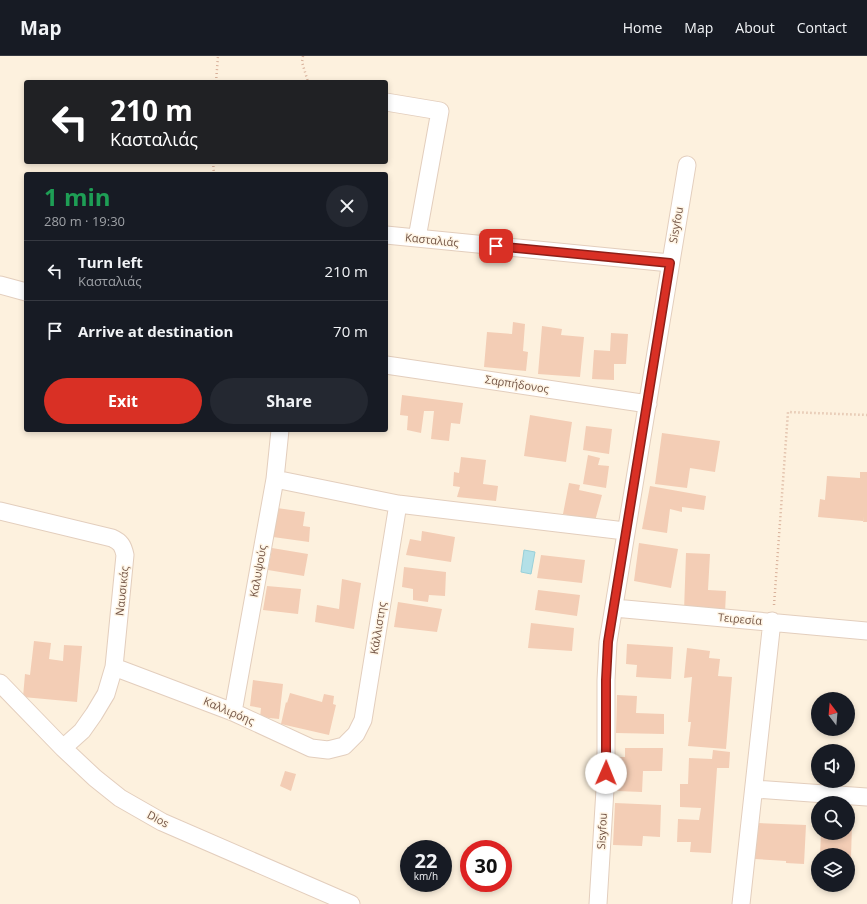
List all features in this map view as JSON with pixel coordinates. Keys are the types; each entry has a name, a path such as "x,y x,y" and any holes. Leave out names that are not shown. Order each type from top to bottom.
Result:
{"street":[{"path":"388,102 440,111 417,238"},
{"name":"Sisyfou","path":"598,904 606,773 606,680 608,642 625,531 648,404 687,165"},
{"name":"Κασταλιάς","path":"388,235 670,263"},
{"path":"0,286 24,292"},
{"name":"Σαρπήδονος","path":"388,365 648,404"},
{"name":"Καλυψούς","path":"233,712 275,479 280,432"},
{"path":"275,479 398,504 625,531"},
{"name":"Κάλλιστης","path":"344,746 356,734 363,720 398,504"},
{"name":"Ναυσικάς","path":"0,511 112,538 120,542 123,547 125,555 114,667 106,694 82,731 63,748"},
{"name":"Τειρεσία","path":"614,608 867,631"},
{"path":"741,904 755,789 772,622"},
{"name":"Καλλιρόης","path":"114,667 233,712 311,748 328,750 344,746"},
{"name":"Dios","path":"0,683 63,748 95,778 120,798 162,822 351,904"},
{"path":"755,789 867,797"}],"path":[{"path":"216,80 218,56"},
{"path":"303,56 302,62 307,80"},
{"path":"772,622 788,412 867,415"}],"water":[{"path":"524,550 535,552 531,574 521,572"}],"building":[{"path":"513,322 525,324 523,351 528,352 526,371 484,367 487,332 512,334"},
{"path":"542,326 562,329 561,335 584,337 580,377 538,374"},
{"path":"611,333 628,334 626,364 614,364 614,380 592,379 594,350 610,351"},
{"path":"402,395 463,403 460,424 451,423 449,441 431,439 434,411 424,411 421,433 407,430 408,416 400,415"},
{"path":"530,415 572,422 566,462 524,456"},
{"path":"586,426 612,429 609,454 583,450"},
{"path":"662,433 720,441 715,472 690,468 687,488 655,484"},
{"path":"588,455 600,458 598,465 609,466 606,488 583,484"},
{"path":"461,457 486,460 483,484 498,486 496,501 457,497 460,487 453,486 454,472 459,473"},
{"path":"860,472 867,472 867,522 863,522 864,516 863,521 818,517 820,499 825,500 827,476 860,478"},
{"path":"569,483 580,485 579,490 602,495 595,521 563,514"},
{"path":"650,486 706,496 704,510 682,507 682,512 670,509 667,533 642,529"},
{"path":"277,508 305,512 303,526 310,527 309,542 273,537"},
{"path":"422,531 455,537 451,562 406,555 410,539 421,541"},
{"path":"639,543 678,549 671,588 634,581"},
{"path":"272,548 308,554 304,576 268,570"},
{"path":"686,553 710,554 708,590 726,591 725,613 684,611"},
{"path":"541,555 585,560 582,583 537,578"},
{"path":"404,567 446,572 445,596 429,595 428,602 413,600 413,589 402,587"},
{"path":"342,579 361,583 354,629 315,622 317,605 339,609"},
{"path":"267,586 301,589 298,614 263,610"},
{"path":"538,590 580,595 577,616 535,610"},
{"path":"398,602 442,609 437,632 394,627"},
{"path":"531,623 574,628 572,651 528,648"},
{"path":"34,641 51,643 49,659 63,661 64,645 82,646 77,702 23,697 25,674 30,675"},
{"path":"627,644 673,647 671,679 636,677 637,665 626,664"},
{"path":"687,648 710,651 709,658 720,659 718,676 732,677 726,749 688,746 691,722 688,722 692,677 684,678"},
{"path":"253,680 283,684 279,719 260,717 261,708 250,706"},
{"path":"290,693 322,702 324,694 334,696 333,704 336,705 329,735 281,724 286,702 287,703"},
{"path":"617,695 637,696 636,713 664,714 664,734 616,733"},
{"path":"625,748 663,748 662,771 643,771 642,792 617,791 618,757 625,757"},
{"path":"713,750 730,752 729,768 717,768 711,853 690,852 691,842 677,842 678,819 699,820 701,808 680,807 680,784 688,784 689,758 712,759"},
{"path":"285,771 296,774 291,791 280,786"},
{"path":"615,803 661,805 660,837 643,836 642,846 613,845"},
{"path":"757,823 806,825 804,864 755,859"},
{"path":"821,840 852,840 851,848 820,848"}],"route":[{"path":"496,246 670,263 608,642 606,680 606,773"}]}
